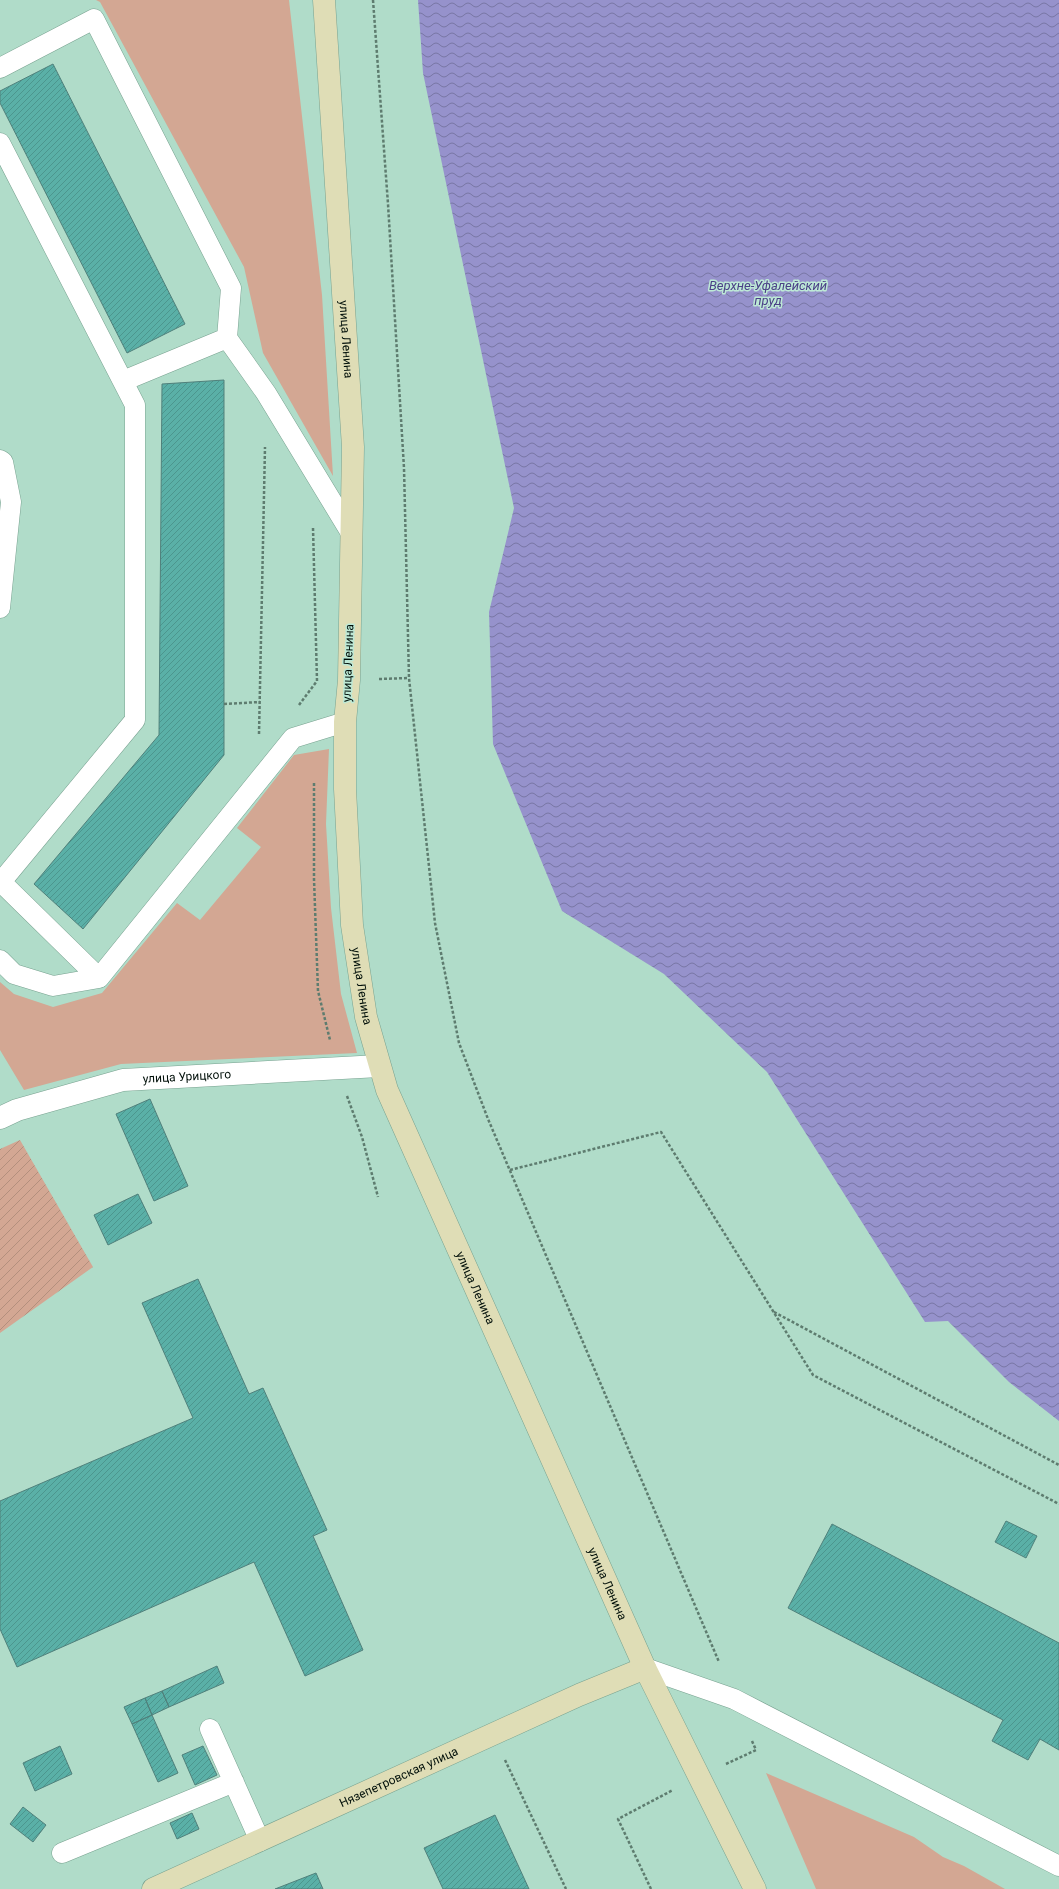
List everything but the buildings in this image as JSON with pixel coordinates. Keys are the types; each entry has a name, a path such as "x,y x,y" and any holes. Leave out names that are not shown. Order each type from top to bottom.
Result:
{"main road":[{"name":"улица Ленина","path":"324,0 353,447 349,680 345,722 345,789 352,925 366,1017 379,1066 390,1098 645,1668 755,1889"},
{"name":"Нязепетровская улица","path":"153,1889 492,1734 579,1695 645,1668"}],"street":[{"name":"улица Урицкого","path":"0,1118 17,1110 123,1080 379,1066"}],"lane":[{"path":"0,68 94,19 231,288 227,338 266,393 351,533"},
{"path":"0,143 135,405 135,720 1,882 99,978"},
{"path":"123,381 227,338"},
{"path":"0,460 3,462 11,502 0,608"},
{"path":"0,960 14,974 53,986 99,978 293,738 345,722"},
{"path":"645,1668 734,1699 1059,1866"},
{"path":"210,1729 260,1841"},
{"path":"62,1853 234,1782"}],"path":[{"path":"373,0 388,196 404,468 408,668 435,923 459,1043 488,1119 756,1750 699,1777 618,1819 651,1889"},
{"path":"259,738 265,440"},
{"path":"299,706 317,682 313,523"},
{"path":"224,704 260,702"},
{"path":"510,1170 662,1132 813,1375 1059,1504"},
{"path":"773,1312 1059,1465"},
{"path":"492,1734 566,1889"}],"shaded area":[{"path":"96,0 289,0 322,295 333,476 263,353 244,267 100,2"},
{"path":"329,749 326,824 331,908 341,994 357,1053 121,1064 24,1090 0,1050 0,982 14,994 53,1007 102,993 177,903 200,920 261,847 237,828 294,755"},
{"path":"20,1140 93,1267 0,1333 0,1149"},
{"path":"766,1773 914,1837 943,1857 964,1866 1005,1889 816,1889"}],"water":[{"name":"Верхне-Уфалейский пруд","path":"418,0 1059,0 1059,1421 1009,1382 948,1321 925,1322 767,1072 664,974 562,911 493,744 489,612 514,508 423,73"}]}
